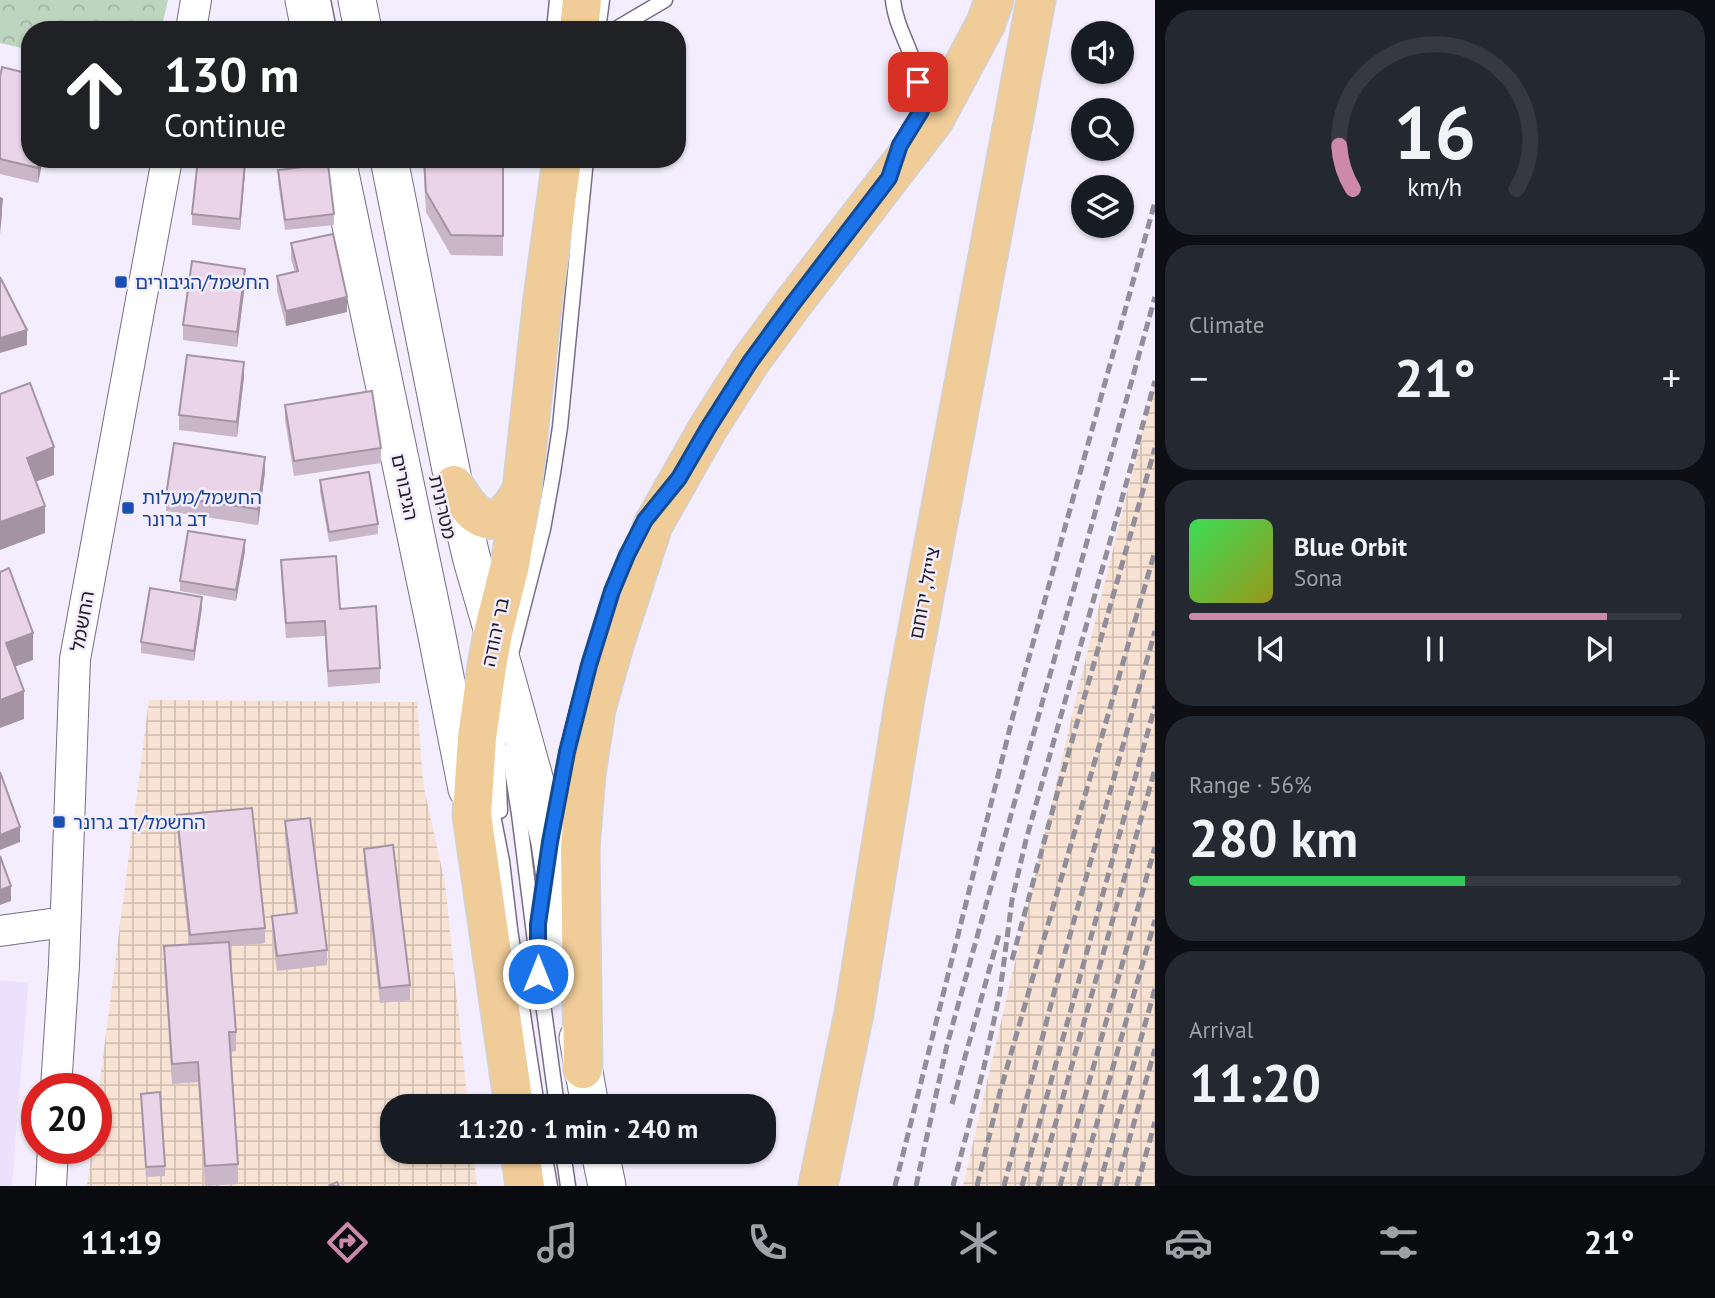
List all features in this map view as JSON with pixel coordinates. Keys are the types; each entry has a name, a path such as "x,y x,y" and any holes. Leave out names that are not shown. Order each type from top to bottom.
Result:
{"highway":[{"path":"580,21 582,0"},
{"path":"583,1069 580,849 586,774 596,709 653,525 708,428 750,362 934,120 981,33 995,0"},
{"name":"צייזל, ירוחם","path":"818,1186 855,1013 905,698 1036,0"},
{"name":"בר יהודה","path":"512,1094 472,815 490,676 522,490 543,298 561,168"},
{"path":"454,485 472,511 489,519 499,517 509,510 522,490"},
{"path":"522,1164 525,1186"}],"street":[{"path":"192,21 196,0"},
{"path":"304,0 308,21"},
{"path":"357,0 361,21"},
{"name":"החשמל","path":"57,1073 75,659 165,168"},
{"name":"הגיבורים","path":"339,168 472,815"},
{"path":"391,168 454,485 472,560 490,676 538,792 550,842 588,1094"},
{"path":"0,931 65,922"},
{"path":"51,1186 52,1164"},
{"path":"602,1164 607,1186"}],"lane":[{"path":"323,0 327,21"},
{"path":"345,0 348,21"},
{"path":"555,21 557,0"},
{"path":"599,21 602,0"},
{"path":"629,21 665,0"},
{"path":"893,0 894,10 914,64 921,111"},
{"path":"889,178 907,131 944,74 971,25 980,0"},
{"path":"468,701 490,676 532,576 543,529 561,414 585,168"},
{"path":"536,246 543,298"},
{"name":"מטרונית","path":"383,307 408,441 444,601"},
{"path":"633,543 645,520 679,478"},
{"path":"490,676 502,861 535,1094"},
{"path":"490,676 498,758 502,861"},
{"path":"490,676 507,738 517,801 555,1094"},
{"path":"538,974 538,924 550,842 582,690"},
{"path":"546,1164 550,1186"},
{"path":"565,1164 568,1186"}],"shaded area":[{"path":"1155,381 1155,1186 963,1186 1077,694"},
{"path":"149,700 417,702 423,783 445,883 467,1094 380,1094 380,1164 474,1164 477,1186 87,1186 90,1164 112,1164 112,1073 101,1073"},
{"path":"0,980 28,983 12,1186 0,1186"}],"green space":[{"path":"0,0 168,0 163,21 21,21 21,48 0,43"}],"building":[{"path":"2,67 21,72 21,164 0,159"},
{"path":"197,168 244,168 240,219 192,214"},
{"path":"328,168 334,214 285,220 278,170"},
{"path":"425,168 503,168 503,236 451,235 426,192"},
{"path":"333,234 347,297 286,311 277,276 298,271 291,243"},
{"path":"192,261 245,269 237,332 183,325"},
{"path":"0,277 27,330 0,338"},
{"path":"187,355 244,362 237,422 179,415"},
{"path":"30,383 54,447 27,458 45,506 0,522 0,394"},
{"path":"372,391 381,448 294,461 285,405"},
{"path":"174,443 265,457 258,509 166,496"},
{"path":"369,472 378,524 329,532 320,480"},
{"path":"188,531 245,540 236,590 180,581"},
{"path":"336,556 340,609 376,606 380,668 328,671 325,621 286,623 281,560"},
{"path":"9,568 33,633 6,643 24,691 0,700 0,572"},
{"path":"150,588 202,597 194,651 141,642"},
{"path":"0,772 20,827 0,835"},
{"path":"252,808 265,928 190,935 177,815"},
{"path":"310,818 327,950 277,956 272,916 297,913 285,821"},
{"path":"393,845 410,985 380,988 364,849"},
{"path":"0,856 11,886 0,890"},
{"path":"229,942 236,1032 229,1032 238,1164 205,1166 198,1062 172,1064 164,946"},
{"path":"160,1092 165,1166 146,1167 141,1094"}],"railway":[{"path":"895,1186 1015,708 1155,202"},
{"path":"916,1186 947,1045 1155,297"},
{"path":"953,1186 984,1067 1000,992 1012,900 1026,840 1155,381"},
{"path":"1012,960 1155,448"},
{"path":"977,1186 1000,1092 1155,551"},
{"path":"1004,1186 1056,985 1155,631"},
{"path":"1022,1186 1155,706"},
{"path":"1038,1186 1155,769"},
{"path":"1060,1186 1155,847"},
{"path":"1079,1186 1155,920"},
{"path":"952,1104 1000,931"},
{"path":"1099,1186 1155,989"},
{"path":"1116,1186 1155,1049"},
{"path":"1137,1186 1155,1122"}],"place":[{"name":"החשמל/הגיבורים","path":"121,282"},
{"name":"החשמל/מעלות דב גרונר","path":"128,508"},
{"name":"החשמל/דב גרונר","path":"59,822"}],"route":[{"path":"538,974 538,924 567,752 589,665 612,591 627,555 645,520 679,478 750,362 889,178 900,145 921,111 918,82"}]}
